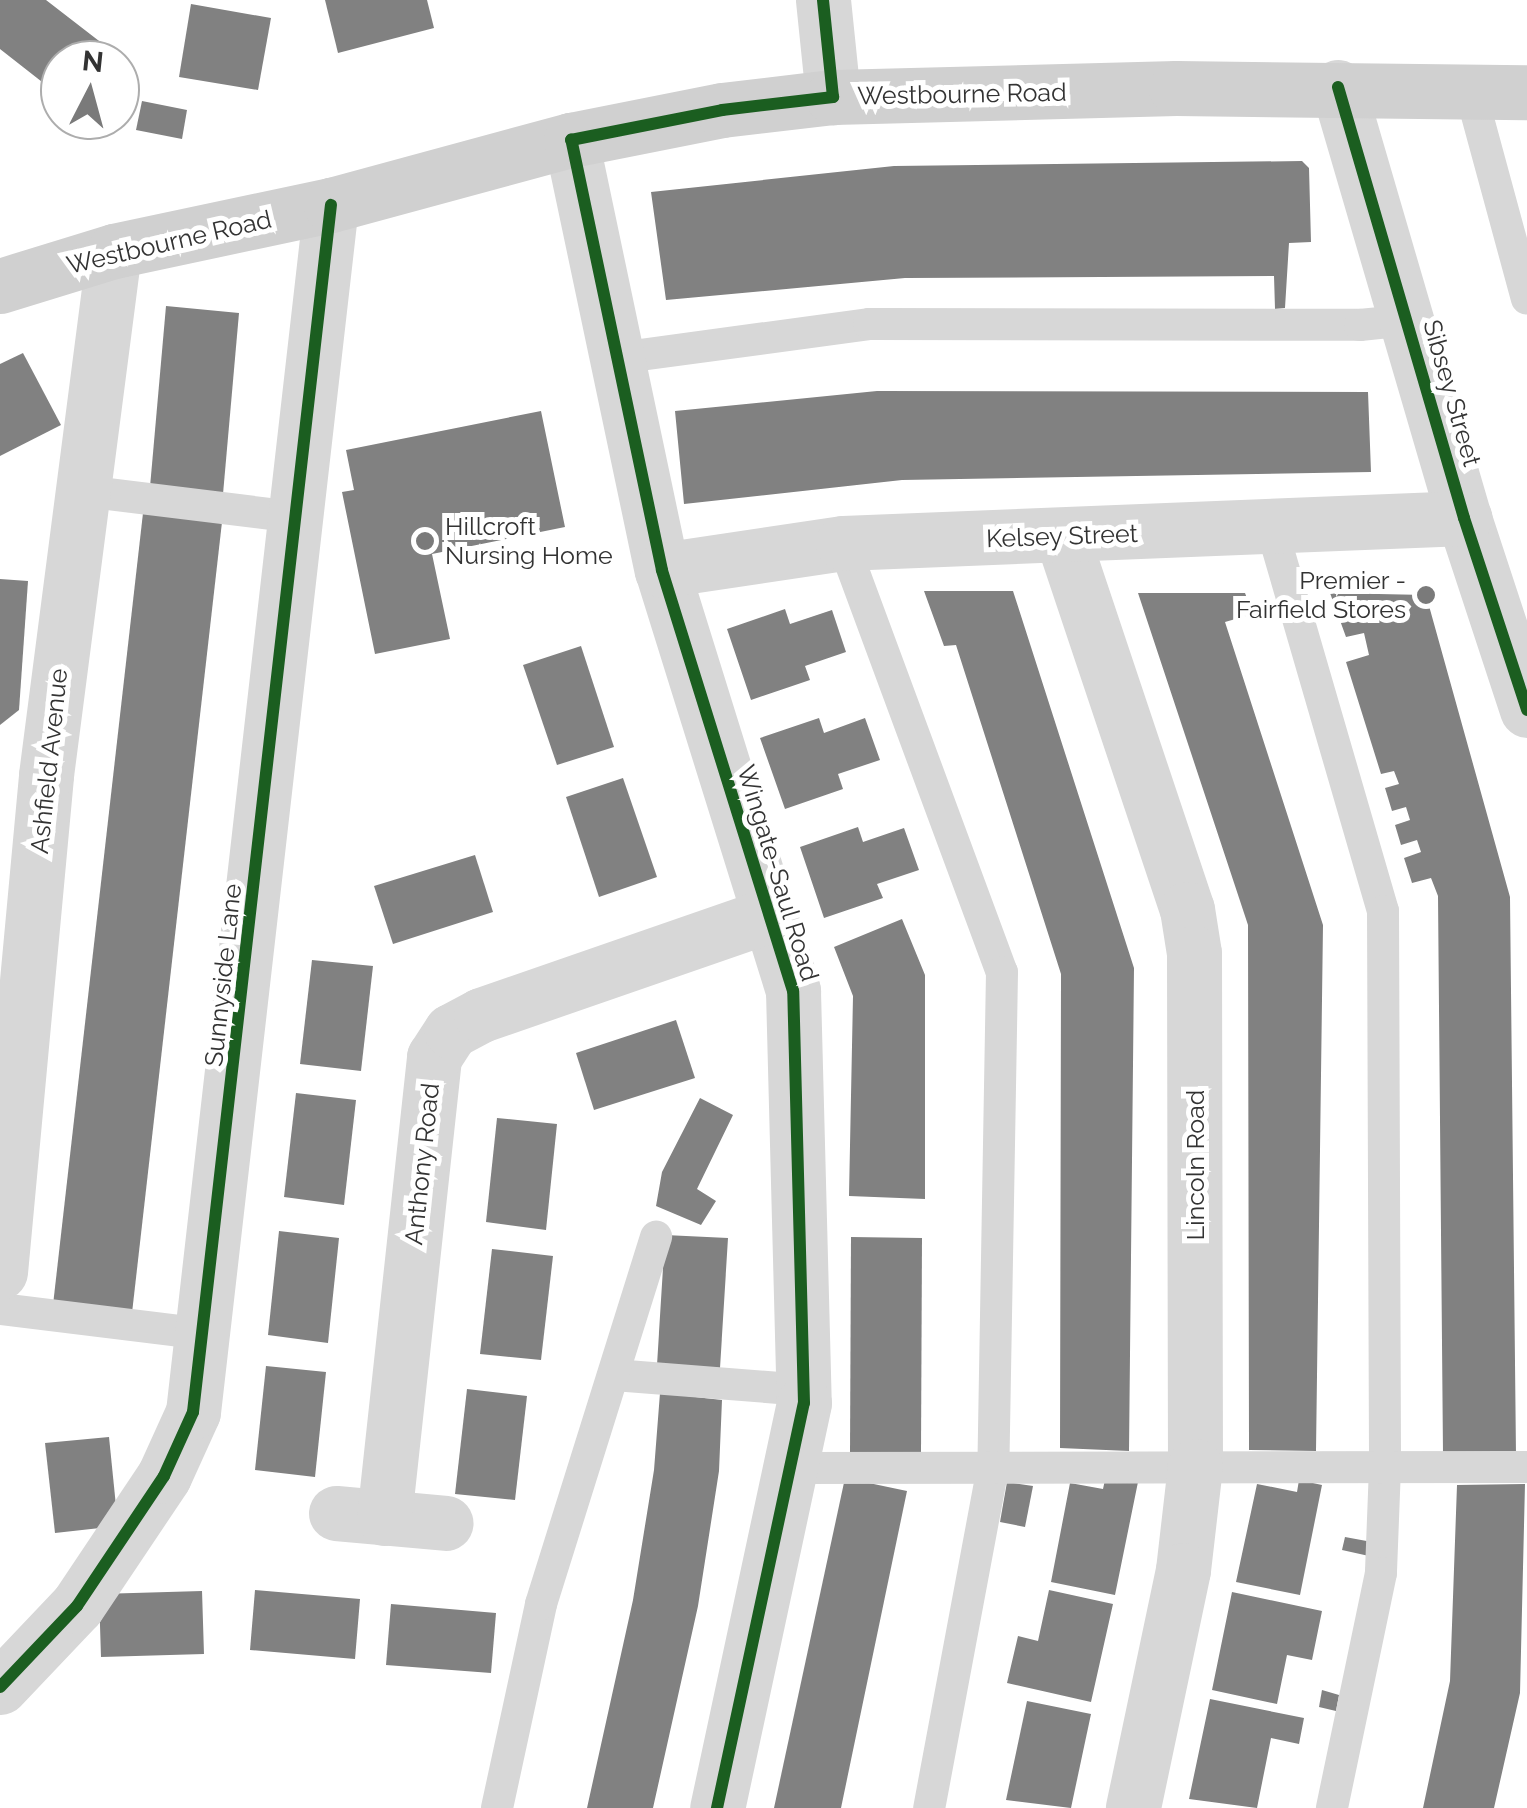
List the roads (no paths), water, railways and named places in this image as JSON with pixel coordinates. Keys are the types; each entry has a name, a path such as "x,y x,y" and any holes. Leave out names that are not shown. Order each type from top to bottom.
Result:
{"street":[{"path":"823,0 833,98"},
{"name":"Westbourne Road","path":"0,286 114,251 332,205 571,140 722,110 833,98 1338,88 1527,92"},
{"name":"Sibsey Street","path":"1338,88 1464,518 1527,710"},
{"name":"Wingate-Saul Road","path":"571,140 662,570 767,916 794,991 804,1390 717,1808"},
{"name":"Sunnyside Lane","path":"0,1688 77,1606 164,1476 194,1412 332,205"},
{"name":"Ashfield Avenue","path":"0,1272 12,1022 114,251"},
{"name":"Kelsey Street","path":"662,570 843,543 1272,529 1464,518"},
{"name":"Lincoln Road","path":"1062,536 1187,909 1194,953 1195,1466 1183,1570 1133,1808"},
{"path":"0,812 46,774"},
{"name":"Anthony Road","path":"446,1523 360,1515 434,1058 451,1031 481,1015 767,916"}],"lane":[{"path":"1471,93 1527,298"},
{"path":"618,358 869,324 1360,325 1408,320"},
{"path":"82,491 296,517"},
{"path":"1272,529 1383,910 1385,1467 1378,1602 1332,1808"},
{"path":"843,543 1002,972 993,1468 929,1808"},
{"path":"497,1808 541,1604 656,1236"},
{"path":"0,1309 205,1334"},
{"path":"614,1375 804,1390"},
{"path":"790,1468 1527,1468"}],"place":[{"name":"Hillcroft Nursing Home","path":"425,541"},
{"name":"Premier - Fairfield Stores","path":"1426,595"}]}
